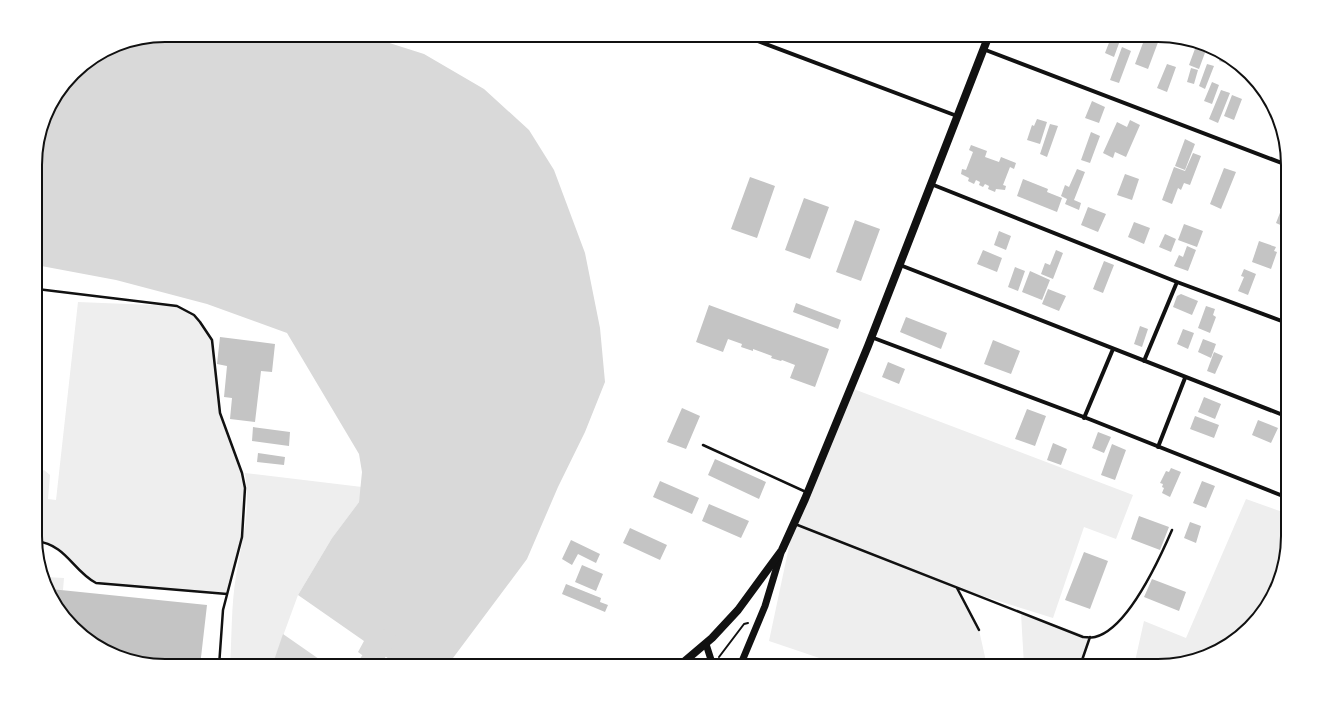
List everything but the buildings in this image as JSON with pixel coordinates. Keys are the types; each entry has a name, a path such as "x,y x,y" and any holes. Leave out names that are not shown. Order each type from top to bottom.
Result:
{"main road":[{"path":"743,659 759,620 782,550 808,493 900,265 986,42"},
{"path":"690,659 738,610 782,550"},
{"path":"706,644 711,659"}],"street":[{"path":"761,42 957,116"},
{"path":"983,49 1281,163"},
{"path":"931,184 1177,282 1281,321"},
{"path":"900,265 1144,362 1281,414"},
{"path":"1144,362 1177,282"},
{"path":"871,337 1281,495"},
{"path":"1084,418 1113,349"},
{"path":"1158,447 1185,378"}],"lane":[{"path":"42,290 177,306 194,315 212,340 220,413 242,473 245,488 242,537 224,610 220,659"},
{"path":"703,445 808,493"},
{"path":"794,523 1083,637 1094,638 1116,625 1126,613 1157,564 1172,530"},
{"path":"42,543 51,545 65,554 84,574 96,583 227,594"},
{"path":"957,588 979,630"},
{"path":"1082,659 1090,637"}],"path":[{"path":"718,659 744,624 759,620"}],"shaded area":[{"path":"165,42 386,42 424,54 484,89 529,130 554,170 585,253 600,328 605,382 585,432 558,487 527,559 452,659 389,659 382,654 378,659 367,659 358,652 364,641 298,595 332,538 359,502 362,472 359,454 287,333 207,304 116,280 42,266 42,157 46,133 51,118 68,90 84,73 97,63 118,51 133,46"},
{"path":"78,302 177,306 194,315 212,340 220,413 242,473 245,488 242,537 227,594 96,583 51,545 42,543 42,471 44,470 50,475 48,499 56,500"},
{"path":"851,388 1133,495 1116,539 1084,527 1053,618 957,588 979,630 985,659 822,659 769,641 794,523"},
{"path":"245,473 362,487 359,502 332,538 298,595 275,659 230,659 234,587 243,537 247,487"},
{"path":"1246,499 1281,512 1279,560 1268,590 1250,617 1226,638 1197,652 1182,657 1166,659 1136,659 1144,621 1186,638"},
{"path":"49,577 64,578 63,590 55,589"},
{"path":"1021,613 1090,637 1083,659 1024,659"},
{"path":"283,634 319,659 274,659"}],"waterway":[{"path":"372,659 386,639"}]}
